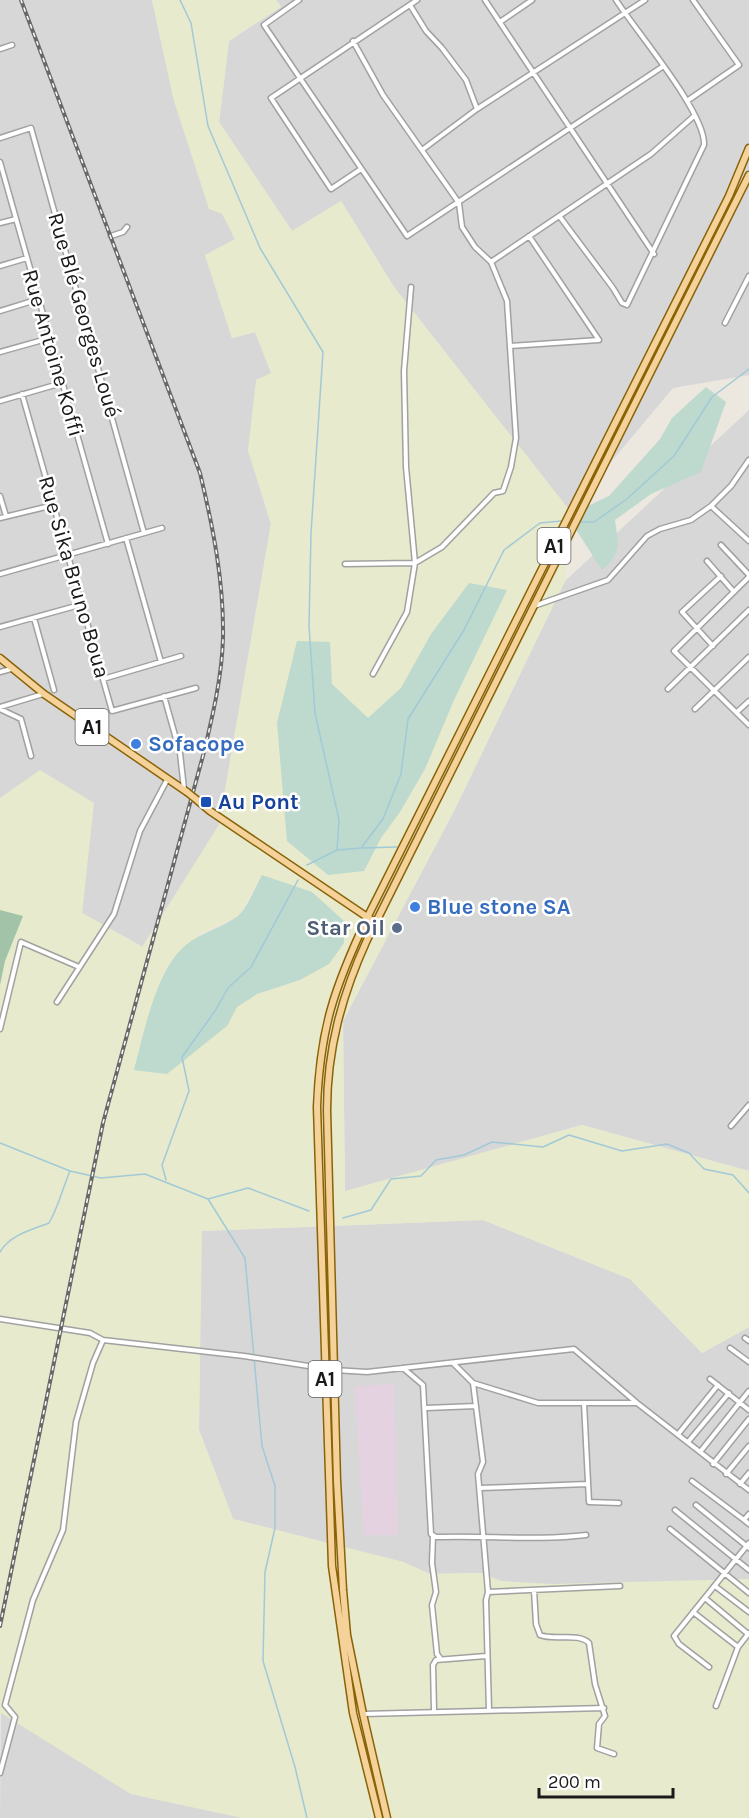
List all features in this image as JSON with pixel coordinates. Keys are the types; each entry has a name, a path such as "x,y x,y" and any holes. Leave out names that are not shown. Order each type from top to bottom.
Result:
{"main road":[{"name":"A1","path":"379,1818 353,1713 333,1577 324,1368 317,1107 319,1054 337,984 367,918 729,196 749,148"},
{"name":"A1","path":"387,1818 347,1635 340,1553 327,1085 337,1019 345,988 376,923 749,175"},
{"name":"A1","path":"0,658 44,694 185,791 210,811 376,923"}],"street":[{"path":"299,0 264,25 407,236 662,67"},
{"path":"362,169 331,189 271,98 417,0"},
{"path":"485,0 654,254"},
{"path":"500,22 532,0"},
{"path":"560,216 624,306 630,301 654,254 704,145 702,132 687,101 616,0"},
{"path":"422,150 477,109 645,0"},
{"path":"687,101 739,65 693,0"},
{"path":"410,5 426,31 466,80 477,109"},
{"path":"345,564 415,563 442,547 494,493 503,491 512,467 516,438 509,308 491,262 474,246 462,227 459,202 383,95 353,41"},
{"path":"0,49 12,45"},
{"path":"491,262 651,154 694,116"},
{"name":"Rue Blé Georges Loué","path":"0,138 31,128 144,533"},
{"name":"Rue Antoine Koffi","path":"0,162 3,180 108,544"},
{"path":"0,223 16,219"},
{"path":"111,236 123,232 128,227"},
{"path":"510,346 599,340 529,236"},
{"path":"0,266 27,258"},
{"path":"725,322 749,276"},
{"path":"373,674 407,612 415,563 406,467 404,371 411,287"},
{"path":"0,311 39,299"},
{"path":"0,352 50,338"},
{"path":"0,400 62,383"},
{"name":"Rue Sika Bruno Boua","path":"22,394 112,711 196,688"},
{"path":"534,606 608,580 647,536 660,529 691,520 711,506 731,486 749,460"},
{"path":"0,496 6,516"},
{"path":"0,518 54,505"},
{"path":"711,506 749,541"},
{"path":"0,574 162,528"},
{"path":"126,538 161,662"},
{"path":"721,545 749,576 674,651 749,725"},
{"path":"707,561 734,592"},
{"path":"713,645 682,612 721,576"},
{"path":"0,627 83,604"},
{"path":"668,689 749,610"},
{"path":"34,618 54,690"},
{"path":"103,679 181,656"},
{"path":"695,710 749,657"},
{"path":"0,672 11,669"},
{"path":"0,708 44,694"},
{"path":"164,696 180,753 185,791"},
{"path":"737,712 749,701"},
{"path":"0,708 21,718 31,756"},
{"path":"57,1002 114,914 140,831 167,780"},
{"path":"0,1029 21,942 80,967"},
{"path":"731,1126 749,1105"},
{"path":"0,1319 90,1333 103,1340 244,1356 334,1370 367,1372 574,1349 637,1403 679,1433 713,1464 749,1490"},
{"path":"0,1773 15,1717 5,1705 33,1600 63,1530 76,1422 93,1363 103,1340"},
{"path":"730,1348 749,1362"},
{"path":"453,1363 473,1383 538,1403 637,1403"},
{"path":"402,1368 423,1385 430,1497 428,1518 433,1536 431,1549 436,1592 432,1605 440,1658"},
{"path":"710,1379 749,1410"},
{"path":"473,1383 483,1462 478,1474 488,1592 486,1656 489,1710"},
{"path":"679,1433 718,1385"},
{"path":"700,1452 749,1391"},
{"path":"688,1442 729,1394"},
{"path":"584,1403 587,1484 590,1504 619,1503"},
{"path":"426,1408 476,1406"},
{"path":"713,1464 749,1419"},
{"path":"726,1474 749,1446"},
{"path":"740,1484 749,1473"},
{"path":"692,1481 749,1524"},
{"path":"480,1488 587,1484"},
{"path":"696,1505 748,1546 674,1638 709,1667"},
{"path":"675,1510 749,1570"},
{"path":"744,1520 749,1514"},
{"path":"670,1529 749,1593"},
{"path":"433,1536 586,1535"},
{"path":"488,1592 620,1586"},
{"path":"715,1586 749,1612"},
{"path":"534,1590 536,1624 540,1635 548,1639 581,1638 589,1643 595,1684 604,1708 597,1748 614,1754"},
{"path":"705,1598 749,1633 738,1647 716,1706"},
{"path":"693,1612 738,1647"},
{"path":"434,1710 433,1665 440,1658 486,1656"},
{"path":"363,1714 434,1710 489,1710 518,1713 604,1708"}],"shaded area":[{"path":"0,0 152,0 174,101 235,240 205,255 232,338 255,332 272,374 248,450 271,524 219,825 143,947 82,913 93,803 0,798"},
{"path":"276,0 749,0 749,375 673,388 570,511 394,287 341,201 292,231 219,122 229,41 281,7"},
{"path":"749,410 749,1171 582,1125 345,1192 343,1021 455,809 565,581"},
{"path":"483,1220 630,1279 702,1353 749,1327 749,1699 481,1573 430,1574 403,1562 233,1519 199,1430 201,1231"},
{"path":"394,1383 398,1535 364,1535 355,1387"},
{"path":"1,1712 131,1794 243,1818 0,1818"}],"green space":[{"path":"152,0 276,0 281,6 229,41 219,122 292,231 341,201 394,287 570,511 565,581 455,809 343,1021 345,1191 582,1125 749,1171 749,1327 702,1353 630,1279 483,1220 202,1231 199,1430 233,1519 403,1562 430,1574 481,1573 501,1581 552,1584 749,1579 749,1818 243,1818 131,1794 1,1713 0,1715 0,798 40,770 94,803 82,913 142,947 219,825 271,524 248,450 256,380 271,373 255,332 232,338 205,255 235,239 222,214 209,209 174,101","holes":["469,583 454,700 425,769 400,812 381,838 364,871 287,841 283,791 330,643 332,684 368,719 401,688 431,634","261,876 300,980 257,994 236,1007 197,935 238,917"]},
{"path":"706,387 726,402 701,472 651,494 615,520 616,553 602,570 575,528 588,506 609,496 660,439 672,418"},
{"path":"469,583 507,590 454,700 425,769 400,812 381,838 364,871 328,875 287,841 277,723 297,641 330,642 332,684 368,718 401,688 431,634"},
{"path":"262,875 312,892 344,921 344,943 329,964 300,980 257,994 237,1007 227,1026 167,1074 134,1070 150,1009 169,965 191,941 239,915 247,905"},
{"path":"0,910 23,916 5,961 0,985"}],"waterway":[{"path":"180,0 191,23 208,126 260,248 323,352 311,533 309,626 315,713 339,820 337,850"},
{"path":"581,522 594,522 627,499 674,456 712,397 749,369"},
{"path":"307,865 337,850 361,848 383,819 401,774 408,719 464,630 504,550 540,523 561,521"},
{"path":"361,848 397,847"},
{"path":"166,1180 162,1165 189,1091 182,1057 215,1011 228,988 251,967 298,880"},
{"path":"343,1218 371,1210 391,1179 421,1176 436,1160 464,1155 492,1142 543,1147 569,1135 622,1151 667,1144 689,1153 704,1169 733,1175 749,1193"},
{"path":"0,1143 70,1171 101,1178 145,1174 208,1199 248,1188 309,1211"},
{"path":"0,1252 15,1237 49,1223 70,1171"},
{"path":"208,1199 245,1258 262,1446 275,1486 275,1528 265,1572 263,1661 295,1767 307,1818"}],"railway":[{"path":"0,1626 103,1123 204,752 219,681 223,638 222,596 217,555 200,473 21,0"}],"place":[{"name":"Sofacope","path":"136,744"},
{"name":"Au Pont","path":"206,802"},
{"name":"Blue stone SA","path":"415,907"},
{"name":"Star Oil","path":"397,928"}]}
